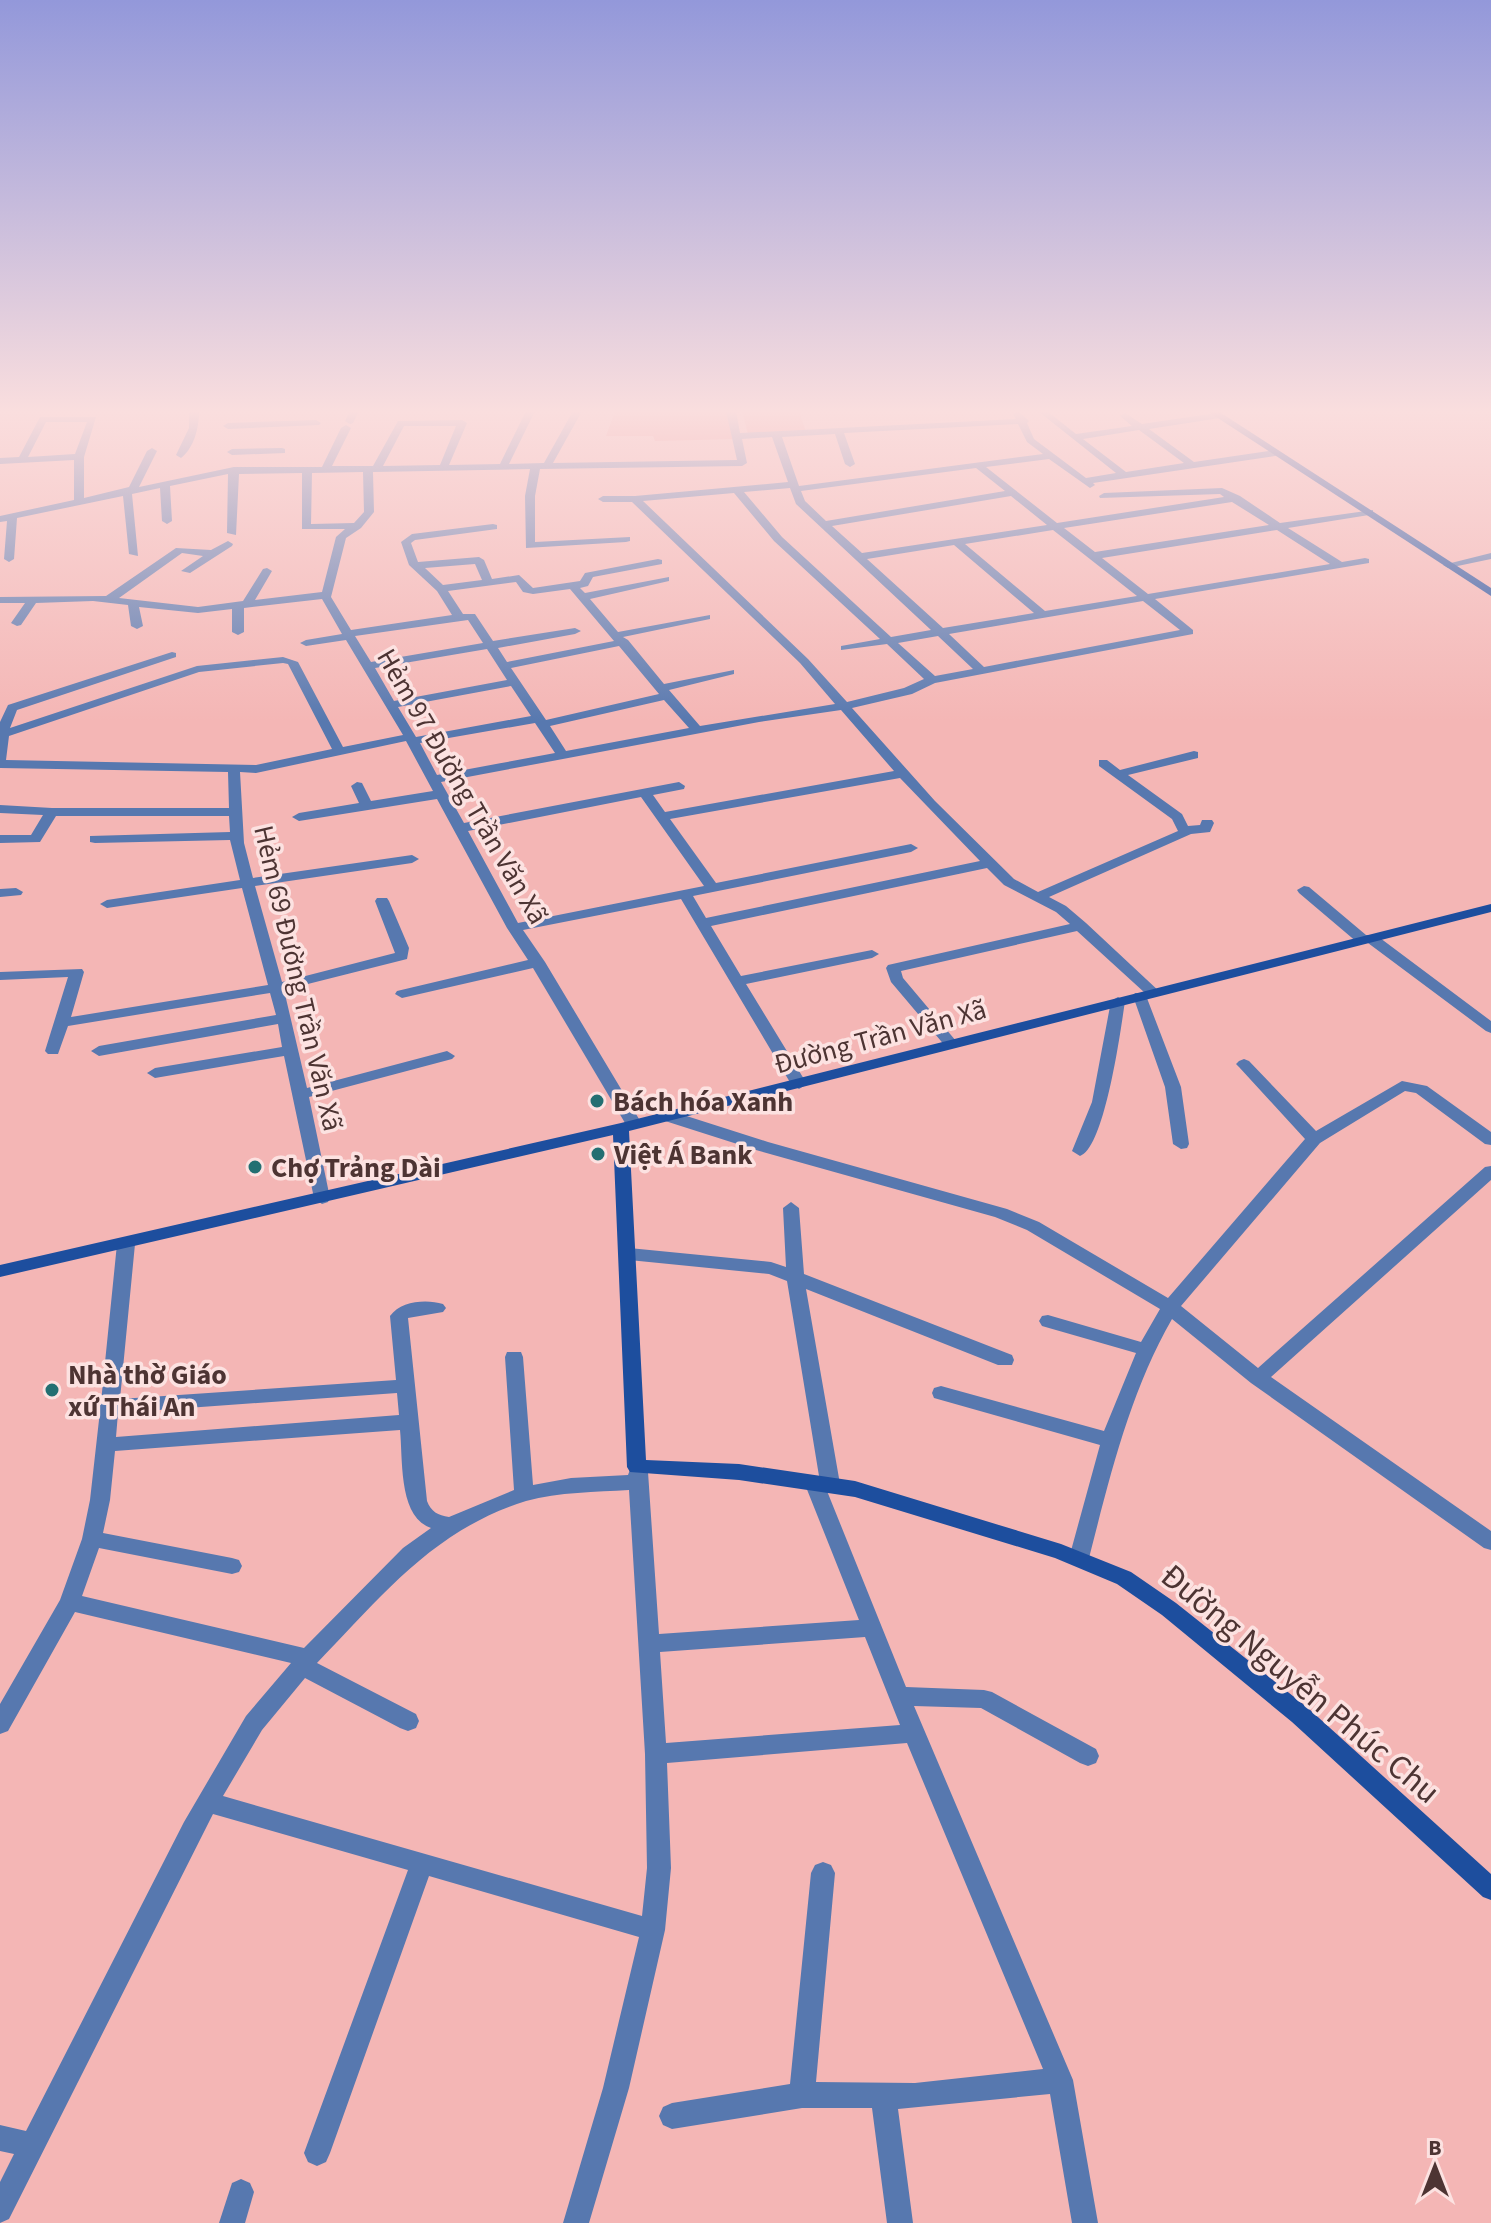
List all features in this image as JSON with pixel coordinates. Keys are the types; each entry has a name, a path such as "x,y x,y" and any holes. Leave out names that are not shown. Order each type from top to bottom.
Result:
{"street":[{"path":"0,519 17,515"},
{"path":"132,515 134,554"},
{"path":"167,515 167,521"},
{"path":"186,571 215,554 230,538 233,515"},
{"path":"307,515 306,524 312,528 357,526"},
{"path":"0,600 108,600 198,610 326,595 341,537 367,515"},
{"path":"530,515 530,546 626,539"},
{"path":"652,515 771,627 930,804 989,863 1019,890 1061,909 1147,994 1173,1087 1181,1144"},
{"path":"758,515 778,539 932,680"},
{"path":"815,515 983,672"},
{"path":"826,524 882,515"},
{"path":"433,780 697,730 845,706 908,691 932,680 1189,632 1038,515"},
{"path":"859,557 1130,515"},
{"path":"1262,515 1340,565"},
{"path":"1097,560 1368,515"},
{"path":"1374,515 1491,593"},
{"path":"9,559 12,516"},
{"path":"459,617 441,589 416,566 406,542 408,538 493,527"},
{"path":"957,542 1043,615"},
{"path":"108,600 180,550 215,554"},
{"path":"1448,565 1491,556"},
{"path":"416,566 479,560 488,582"},
{"path":"845,648 1365,561"},
{"path":"441,589 519,578 531,591 573,586 586,582 589,575 658,562"},
{"path":"238,632 242,605 267,571"},
{"path":"584,597 665,579"},
{"path":"573,586 621,638 697,730"},
{"name":"Hẻm 97 Đường Trần Văn Xã","path":"326,595 411,739 514,928 538,962 627,1126"},
{"path":"17,623 32,601"},
{"path":"133,603 137,626"},
{"path":"306,643 471,616 564,757"},
{"path":"505,666 706,617"},
{"path":"368,666 575,631"},
{"path":"172,655 17,705 9,711 3,729 0,763 234,770 267,768 339,751 541,721 730,672"},
{"path":"3,729 197,669 283,660 292,662 339,751"},
{"path":"390,705 514,682"},
{"path":"1119,774 1194,755"},
{"path":"1103,763 1177,817 1186,830"},
{"name":"Hẻm 69 Đường Trần Văn Xã","path":"234,770 236,836 284,1018 322,1198"},
{"path":"662,816 905,773"},
{"path":"357,786 367,807"},
{"path":"460,828 679,786"},
{"path":"645,793 713,888"},
{"path":"299,817 441,794"},
{"path":"0,809 236,812"},
{"path":"0,839 35,839 52,812"},
{"path":"1186,830 1209,829"},
{"path":"1037,897 1183,836 1186,830"},
{"path":"95,839 236,836"},
{"path":"514,928 911,848"},
{"path":"107,904 412,859"},
{"path":"703,923 989,863"},
{"path":"1304,890 1491,1028"},
{"path":"0,893 16,892"},
{"path":"685,894 799,1084"},
{"path":"62,1023 276,988 402,956 402,948 382,901"},
{"name":"Đường Trần Văn Xã","path":"0,1271 627,1126 1491,908"},
{"path":"951,1044 896,979 893,968 1081,926"},
{"path":"738,981 872,954"},
{"path":"402,994 538,962"},
{"path":"0,976 77,972 53,1051"},
{"path":"1080,1151 1100,1102 1118,1001"},
{"path":"99,1051 284,1018"},
{"path":"155,1073 290,1050"},
{"path":"299,1095 447,1056"},
{"path":"1244,1064 1314,1139"},
{"path":"1079,1558 1109,1440 1147,1350 1170,1307 1314,1139 1402,1086 1421,1089 1491,1140"},
{"path":"668,1116 762,1146 1001,1213 1033,1226 1170,1307 1258,1378 1491,1542"},
{"path":"576,2223 616,2088 653,1930 659,1846 638,1474 627,1126"},
{"path":"1258,1378 1491,1171"},
{"path":"791,1208 795,1276 822,1483 899,1696 1060,2080 1085,2223"},
{"path":"0,1724 70,1602 92,1539 100,1500 107,1407 126,1244"},
{"path":"629,1254 745,1264 795,1276 1005,1360"},
{"path":"437,1308 406,1310 399,1316 407,1422 421,1514 429,1521 450,1525"},
{"path":"1048,1321 1147,1350"},
{"path":"514,1357 524,1494"},
{"path":"107,1407 404,1386"},
{"path":"941,1393 1109,1440"},
{"path":"104,1445 407,1422"},
{"name":"Đường Nguyễn Phúc Chu","path":"638,1474 739,1472 822,1483 880,1496 1079,1558 1124,1578 1169,1609 1300,1715 1491,1889"},
{"path":"0,2210 208,1802 254,1723 305,1662 410,1554 450,1525 524,1494 638,1474"},
{"path":"92,1539 232,1566"},
{"path":"70,1602 305,1662 408,1721"},
{"path":"649,1644 872,1628"},
{"path":"899,1696 984,1699 1088,1756"},
{"path":"656,1754 914,1733"},
{"path":"208,1802 421,1866 653,1930"},
{"path":"317,2153 421,1866"},
{"path":"802,2095 823,1873"},
{"path":"672,2116 802,2095 915,2096 1060,2080"},
{"path":"883,2095 900,2223"},
{"path":"0,2138 33,2146"},
{"path":"232,2223 241,2192"}],"place":[{"name":"Bách hóa Xanh","path":"597,1101"},
{"name":"Việt Á Bank","path":"598,1154"},
{"name":"Chợ Trảng Dài","path":"255,1167"},
{"name":"Nhà thờ Giáo xứ Thái An","path":"52,1390"}]}
